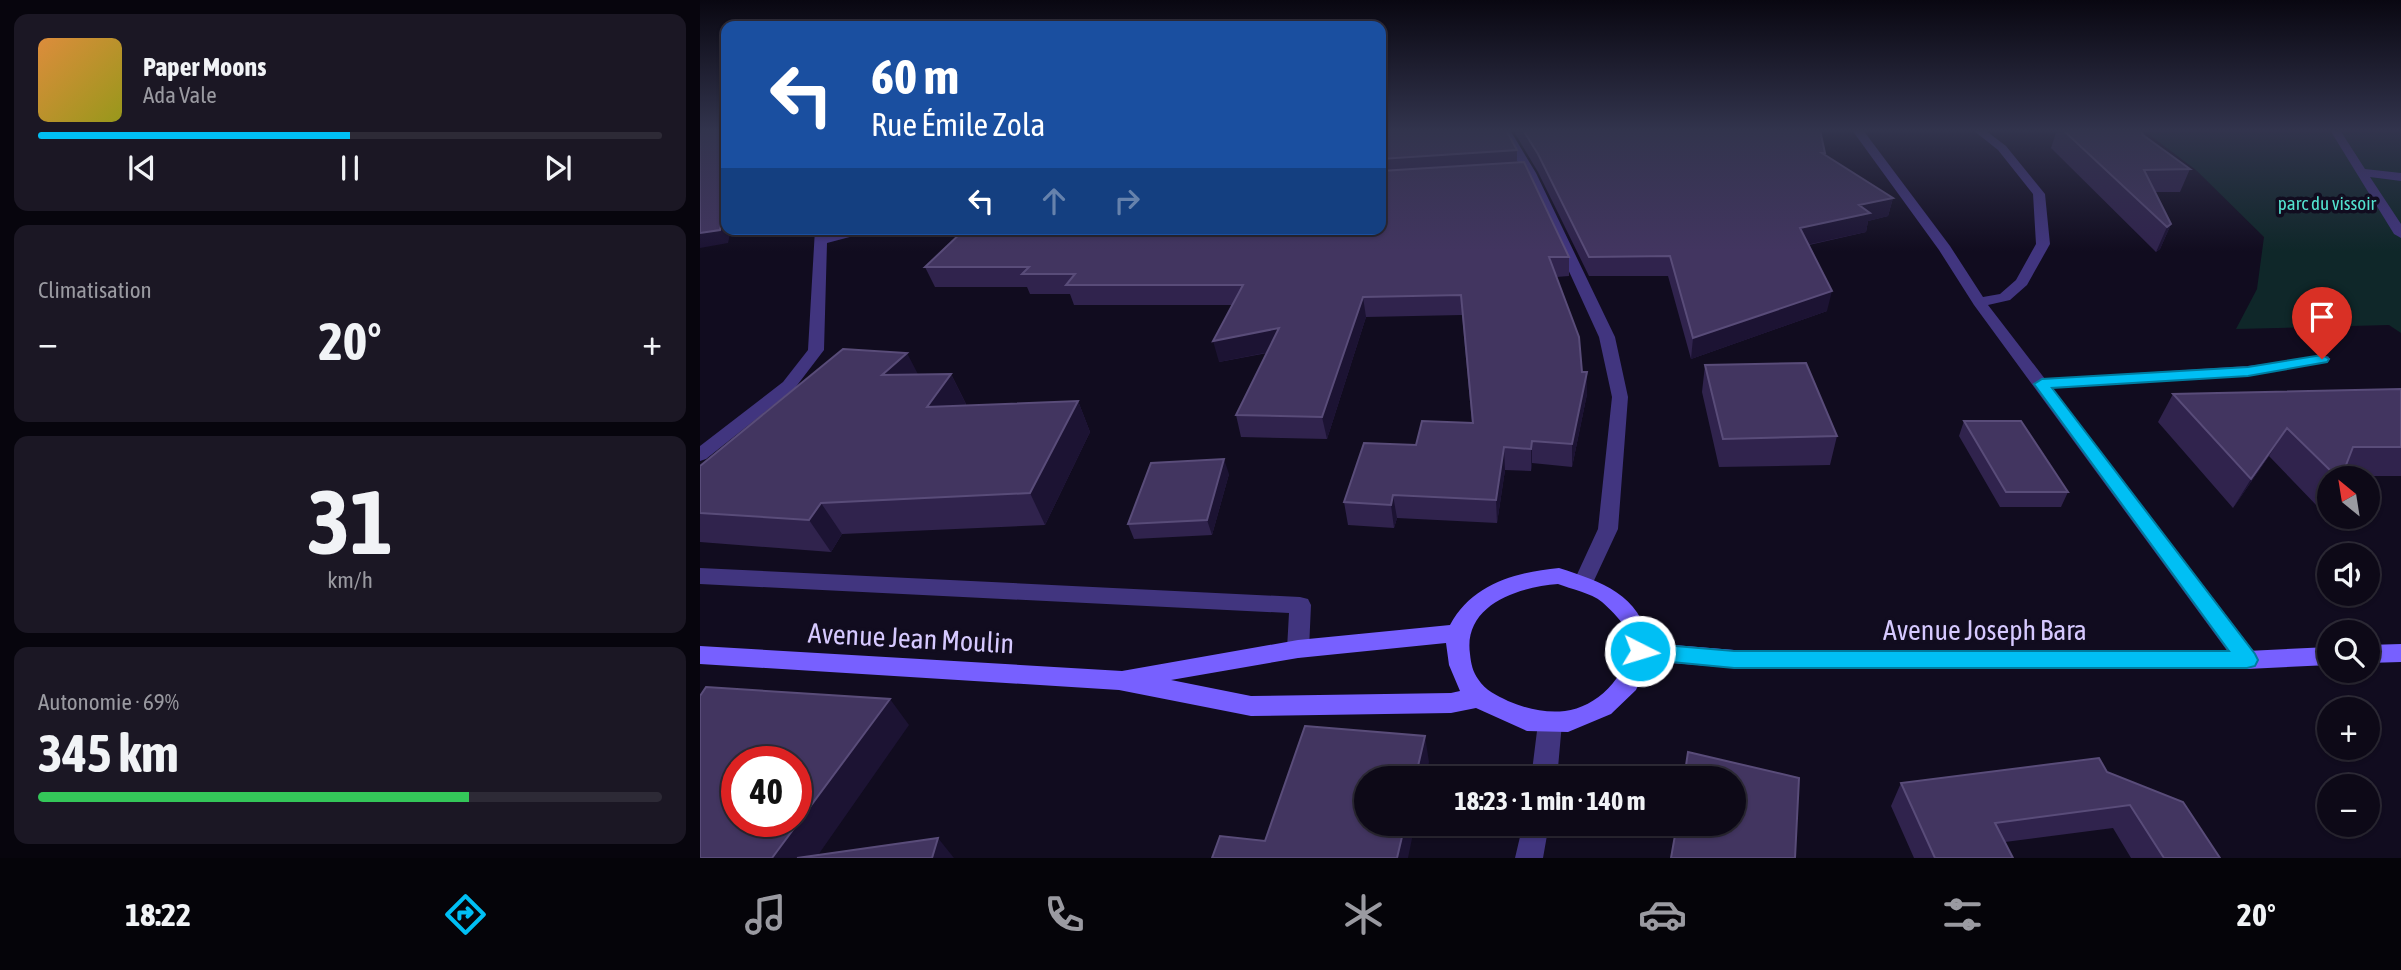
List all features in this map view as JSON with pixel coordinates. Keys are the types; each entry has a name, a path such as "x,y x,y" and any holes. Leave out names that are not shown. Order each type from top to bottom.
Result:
{"street":[{"path":"1528,170 1606,337 1620,397 1608,529 1584,581"},
{"path":"1887,170 1945,249 1979,302 2247,660"},
{"path":"1979,302 2005,297 2022,282 2043,244 2039,194 2020,170"},
{"path":"2362,172 2401,177"},
{"path":"2362,172 2401,234"},
{"path":"1513,174 1530,173"},
{"path":"700,455 789,385 816,350 821,235"},
{"path":"2042,384 2248,371 2322,359"},
{"path":"700,576 1300,605 1298,649"},
{"path":"1546,576 1584,581 1606,592 1625,608 1637,628 1640,651 1636,672 1623,692 1604,708 1578,719 1550,723 1523,720 1499,712 1478,697 1464,676 1457,655 1460,633 1470,612 1487,595 1508,583 1546,576"},
{"name":"Avenue Jean Moulin","path":"1119,680 1298,649 1460,633"},
{"name":"Avenue Joseph Bara","path":"1640,651 1734,659 2247,660 2317,657"},
{"path":"2380,654 2401,653"},
{"name":"Avenue Jean Moulin","path":"700,655 1119,680 1251,706 1451,703 1478,697"},
{"path":"1545,766 1550,723"},
{"path":"1529,858 1534,836"}],"green space":[{"name":"parc du vissoir","path":"2196,170 2401,170 2401,333 2389,325 2236,329 2257,289 2264,237"}],"building":[{"path":"700,170 721,170 720,230 700,233"},
{"path":"1528,170 1569,257 1549,257 1579,337 1582,372 1587,372 1572,444 1532,441 1531,449 1504,447 1496,500 1393,495 1391,505 1344,502 1364,443 1416,445 1422,421 1473,423 1461,295 1363,297 1322,417 1236,415 1279,328 1213,341 1243,285 1066,285 1075,274 1022,274 1029,267 925,267 959,235 1386,235 1386,171"},
{"path":"1546,170 1849,170 1893,198 1859,205 1870,213 1800,228 1832,291 1693,338 1670,256 1589,257"},
{"path":"2106,170 2144,170 2171,224 2167,227"},
{"path":"843,349 907,353 882,375 951,374 927,407 1078,401 1030,493 821,503 809,520 700,513 700,466"},
{"path":"1806,363 1837,436 1723,439 1705,365"},
{"path":"2401,389 2401,447 2353,447 2346,466 2326,466 2287,428 2251,479 2173,394"},
{"path":"1964,421 2021,421 2068,492 2006,492"},
{"path":"1224,459 1207,520 1128,524 1151,463"},
{"path":"706,687 890,699 812,804 812,746 721,746 721,837 788,837 772,858 700,858 700,696"},
{"path":"1305,726 1425,736 1418,766 1354,766 1354,836 1402,836 1397,858 1212,858 1220,836 1265,841"},
{"path":"1688,752 1799,778 1795,858 1671,858 1675,836 1746,836 1746,766 1686,766"},
{"path":"2099,758 2107,772 2183,802 2220,858 2164,858 2130,805 1995,823 2013,858 1935,858 1901,783"},
{"path":"938,838 932,858 797,858"}],"route":[{"path":"1640,651 1734,659 2247,660 2042,384 2248,371 2322,359"}]}
